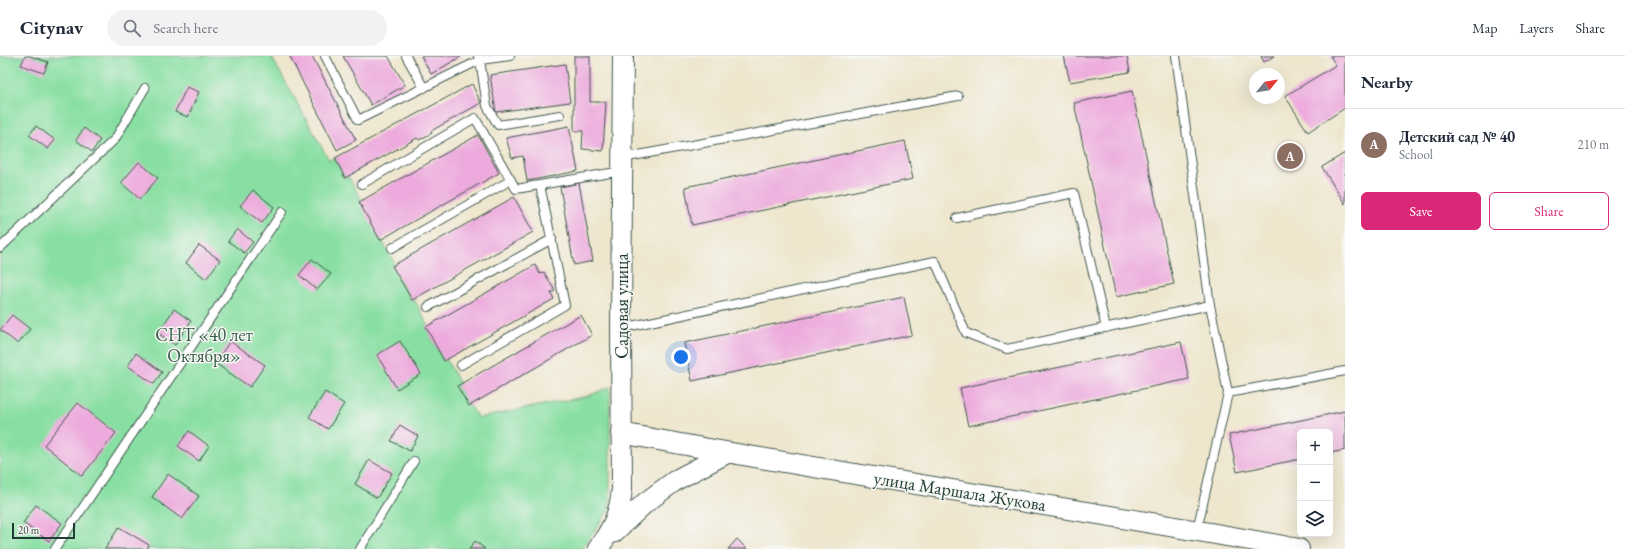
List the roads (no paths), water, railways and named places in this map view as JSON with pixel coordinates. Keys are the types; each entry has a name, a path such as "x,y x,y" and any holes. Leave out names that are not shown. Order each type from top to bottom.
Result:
{"street":[{"name":"Садовая улица","path":"600,546 611,529 620,510 622,489 621,328 623,56"},
{"name":"улица Маршала Жукова","path":"622,433 727,453 1197,530 1239,544 1299,549"},
{"path":"600,546 645,503 676,480 727,453"}],"lane":[{"path":"325,56 358,120 424,88 479,58 510,56"},
{"path":"406,56 424,88"},
{"path":"1176,56 1210,305 1228,393 1197,530"},
{"path":"479,58 487,106 498,125 560,115"},
{"path":"0,248 115,140 145,88"},
{"path":"362,184 475,118 516,189 540,185 622,165 958,96"},
{"path":"392,248 511,180"},
{"path":"461,365 565,305 540,185"},
{"path":"957,218 1074,193 1106,328"},
{"path":"55,549 282,212"},
{"path":"428,307 552,239"},
{"path":"621,328 935,261 966,333 1007,349 1210,305"},
{"path":"1228,393 1345,371"},
{"path":"360,549 414,461"}],"place":[{"name":"Детский сад № 40","path":"1290,156"}],"park label":[{"name":"СНТ «40 лет Октября»","path":"204,344"}]}
